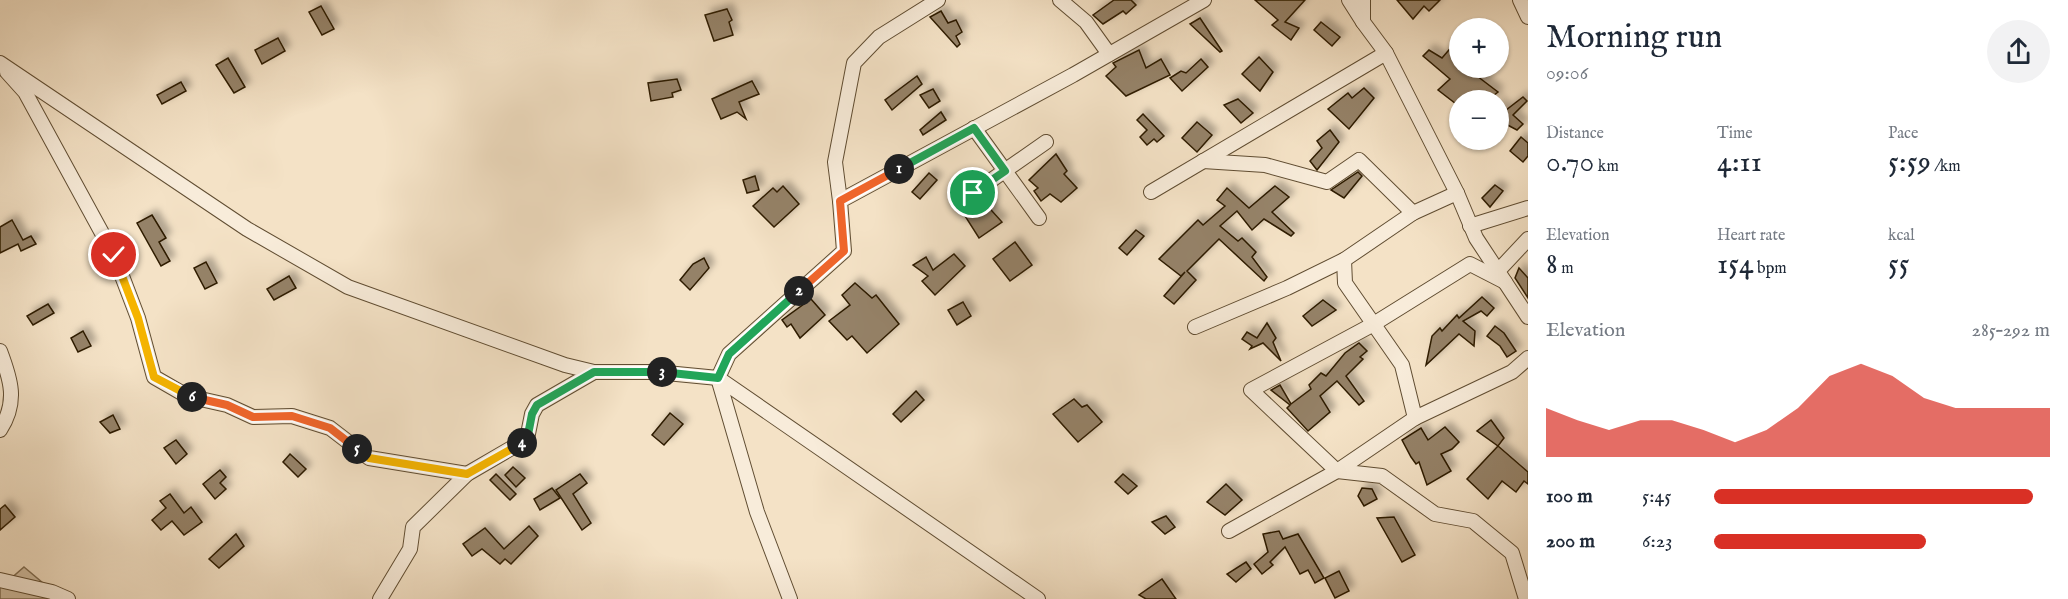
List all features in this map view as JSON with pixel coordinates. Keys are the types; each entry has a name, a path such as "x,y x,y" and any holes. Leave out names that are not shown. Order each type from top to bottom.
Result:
{"street":[{"path":"790,599 757,512 718,378 726,359 844,251 835,162 854,63 879,38 938,0"},
{"path":"1060,0 1086,22 1109,54"},
{"path":"840,201 1204,0"},
{"path":"1349,0 1386,53 1457,193 1470,226 1528,317"},
{"path":"1362,0 1363,22"},
{"path":"1520,0 1528,17"},
{"path":"1151,192 1386,53"},
{"path":"0,64 247,229 348,287 565,365 594,372 656,372 718,378 1038,599"},
{"path":"0,64 25,92 114,255 138,318 154,377 188,396 227,405 253,417 292,416 330,428 369,458 467,474"},
{"path":"974,128 1039,218"},
{"path":"973,193 1046,142"},
{"path":"1203,161 1265,165 1327,182 1359,160 1413,213"},
{"path":"1195,327 1287,288 1344,260 1413,213 1457,193"},
{"path":"1470,226 1528,208"},
{"path":"1501,277 1528,239"},
{"path":"1344,260 1345,283 1372,325 1402,365 1415,418"},
{"path":"1501,277 1470,264 1372,325 1251,390 1337,471 1382,476 1435,514 1473,521 1512,553 1526,599"},
{"path":"0,351 12,392 10,410 0,430"},
{"path":"1229,531 1337,471 1415,418 1512,372 1528,358"},
{"path":"380,599 410,549 413,527 467,474 527,440 532,414 537,405 594,372"},
{"path":"0,580 52,592 68,599"}],"shaded area":[{"path":"24,567 62,599 0,599 0,588"}],"building":[{"path":"1114,0 1131,0 1136,5 1126,14 1123,11 1103,24 1093,15"},
{"path":"1255,0 1305,0 1285,22 1299,28 1291,40 1272,25 1278,20"},
{"path":"1397,0 1440,0 1429,11 1424,6 1413,19"},
{"path":"321,6 334,29 322,35 309,12"},
{"path":"727,9 732,20 729,22 733,35 714,41 705,15"},
{"path":"941,11 948,23 956,20 962,32 956,36 960,44 957,47 930,17"},
{"path":"1200,18 1222,51 1220,52 1190,24"},
{"path":"1321,22 1340,37 1332,46 1314,30"},
{"path":"278,38 285,51 262,64 255,50"},
{"path":"1139,50 1146,68 1161,59 1170,75 1126,96 1106,76 1116,67 1113,63"},
{"path":"1429,50 1442,58 1449,50 1449,78 1480,78 1495,90 1449,90 1449,98 1438,90 1450,79 1423,56"},
{"path":"1259,57 1273,72 1260,91 1242,74"},
{"path":"228,58 245,87 234,93 216,65"},
{"path":"1201,59 1208,67 1182,91 1170,78 1181,71 1186,73"},
{"path":"917,76 922,84 892,110 885,100"},
{"path":"677,79 681,90 672,93 673,97 651,101 648,83"},
{"path":"752,81 759,94 739,102 746,119 737,112 721,119 712,99"},
{"path":"181,82 186,91 162,104 157,95"},
{"path":"1364,88 1374,98 1349,129 1328,109 1348,93 1352,98"},
{"path":"933,89 940,101 929,108 920,95"},
{"path":"1523,97 1527,101 1513,115 1523,124 1517,130 1509,126 1509,108"},
{"path":"1238,99 1253,113 1241,123 1224,105"},
{"path":"941,112 946,120 923,135 920,130"},
{"path":"1143,114 1164,136 1157,142 1154,139 1147,145 1140,137 1147,130 1137,120"},
{"path":"1197,122 1212,135 1197,152 1182,138"},
{"path":"1330,130 1339,142 1317,170 1310,161 1322,148 1317,141"},
{"path":"1521,137 1528,143 1528,156 1523,162 1510,151"},
{"path":"1056,154 1067,171 1064,174 1077,188 1061,202 1050,194 1041,201 1034,191 1038,188 1029,180"},
{"path":"1358,172 1362,176 1344,198 1331,190"},
{"path":"929,173 937,180 920,199 912,192"},
{"path":"755,176 759,190 747,193 743,180"},
{"path":"1495,185 1503,191 1490,207 1482,198"},
{"path":"783,186 799,204 774,227 753,206 773,188 777,192"},
{"path":"1275,186 1289,197 1272,212 1294,233 1291,236 1264,219 1252,230 1237,211 1220,226 1238,241 1242,238 1256,252 1252,257 1267,277 1264,281 1219,239 1187,271 1196,280 1174,304 1164,296 1185,272 1181,276 1159,259 1198,220 1203,225 1225,206 1217,200 1227,188 1249,208"},
{"path":"983,201 1002,222 979,238 965,216"},
{"path":"152,215 166,238 159,242 170,261 161,266 137,223"},
{"path":"12,220 23,240 31,236 36,244 21,251 18,244 0,253 0,227"},
{"path":"1136,230 1144,236 1127,255 1119,248"},
{"path":"1015,242 1032,265 1010,281 993,259"},
{"path":"954,254 965,266 935,295 922,281 928,276 913,265 926,257 933,270"},
{"path":"704,258 709,268 690,290 680,280 693,264"},
{"path":"206,262 217,283 205,289 194,268"},
{"path":"1519,268 1528,278 1528,298 1515,278"},
{"path":"289,276 296,288 274,300 267,289"},
{"path":"855,283 872,298 876,295 899,324 867,353 852,336 847,340 829,321 850,305 842,295"},
{"path":"1482,297 1494,308 1487,316 1481,311 1463,321 1475,331 1474,346 1459,334 1426,365 1432,336 1440,328 1442,331 1457,315 1459,318"},
{"path":"811,299 825,315 800,338 791,324 787,327 782,320"},
{"path":"1323,300 1336,310 1312,326 1303,316"},
{"path":"963,302 971,316 957,325 948,310"},
{"path":"48,304 54,313 33,325 27,316"},
{"path":"1267,323 1276,338 1273,342 1281,361 1263,343 1250,349 1252,346 1242,339 1247,332 1257,338"},
{"path":"1495,326 1504,333 1516,351 1507,357 1500,346 1487,336"},
{"path":"83,331 91,346 78,352 71,338"},
{"path":"1359,343 1367,351 1360,357 1363,359 1346,376 1364,401 1359,405 1337,381 1320,396 1330,412 1308,431 1287,408 1290,405 1271,390 1280,385 1291,404 1311,389 1309,385 1321,373 1326,376 1345,353"},
{"path":"916,391 924,400 901,422 893,414"},
{"path":"1074,399 1082,407 1087,405 1102,422 1078,442 1053,414"},
{"path":"670,413 683,424 664,445 652,435"},
{"path":"113,415 120,429 110,433 100,422"},
{"path":"1491,420 1504,438 1498,446 1477,431"},
{"path":"1445,427 1459,442 1452,449 1441,454 1451,471 1427,485 1419,462 1416,464 1402,440 1421,428 1428,440"},
{"path":"176,440 187,454 176,464 164,448"},
{"path":"1498,446 1528,472 1528,484 1524,481 1516,492 1502,481 1488,499 1467,479"},
{"path":"290,454 306,469 298,477 283,462"},
{"path":"513,467 525,478 516,487 505,475"},
{"path":"220,470 226,477 220,483 226,489 215,499 203,484"},
{"path":"496,474 516,494 510,500 490,480"},
{"path":"580,474 587,483 573,494 591,523 582,530 556,490"},
{"path":"1123,474 1137,486 1128,494 1115,482"},
{"path":"1226,484 1242,500 1225,515 1207,502"},
{"path":"552,488 560,498 540,510 534,499"},
{"path":"1362,488 1372,489 1377,499 1364,506 1358,496"},
{"path":"170,494 184,513 191,507 202,522 184,535 172,521 161,530 152,520 166,508 160,501"},
{"path":"5,505 15,517 0,530 0,509"},
{"path":"1166,516 1175,527 1165,534 1152,522"},
{"path":"1394,517 1415,555 1402,562 1377,518"},
{"path":"529,526 538,536 511,564 505,559 500,564 482,549 472,556 463,544 485,528 504,549"},
{"path":"1279,531 1283,539 1298,534 1324,578 1315,583 1308,570 1300,574 1285,547 1270,562 1273,565 1262,574 1254,564 1268,552 1263,534"},
{"path":"236,534 244,546 219,568 209,559"},
{"path":"1246,562 1251,569 1236,582 1227,574"},
{"path":"1339,571 1349,591 1335,598 1325,578"},
{"path":"1162,579 1176,599 1146,599 1139,595"}],"route":[{"path":"114,255 138,318 154,377 188,396 227,405 253,417 292,416 330,428 369,458 417,464 467,474 527,440 532,414 537,405 542,400 594,372 656,372 718,378 729,354 844,251 840,201 974,128 1005,171 973,193"}]}
